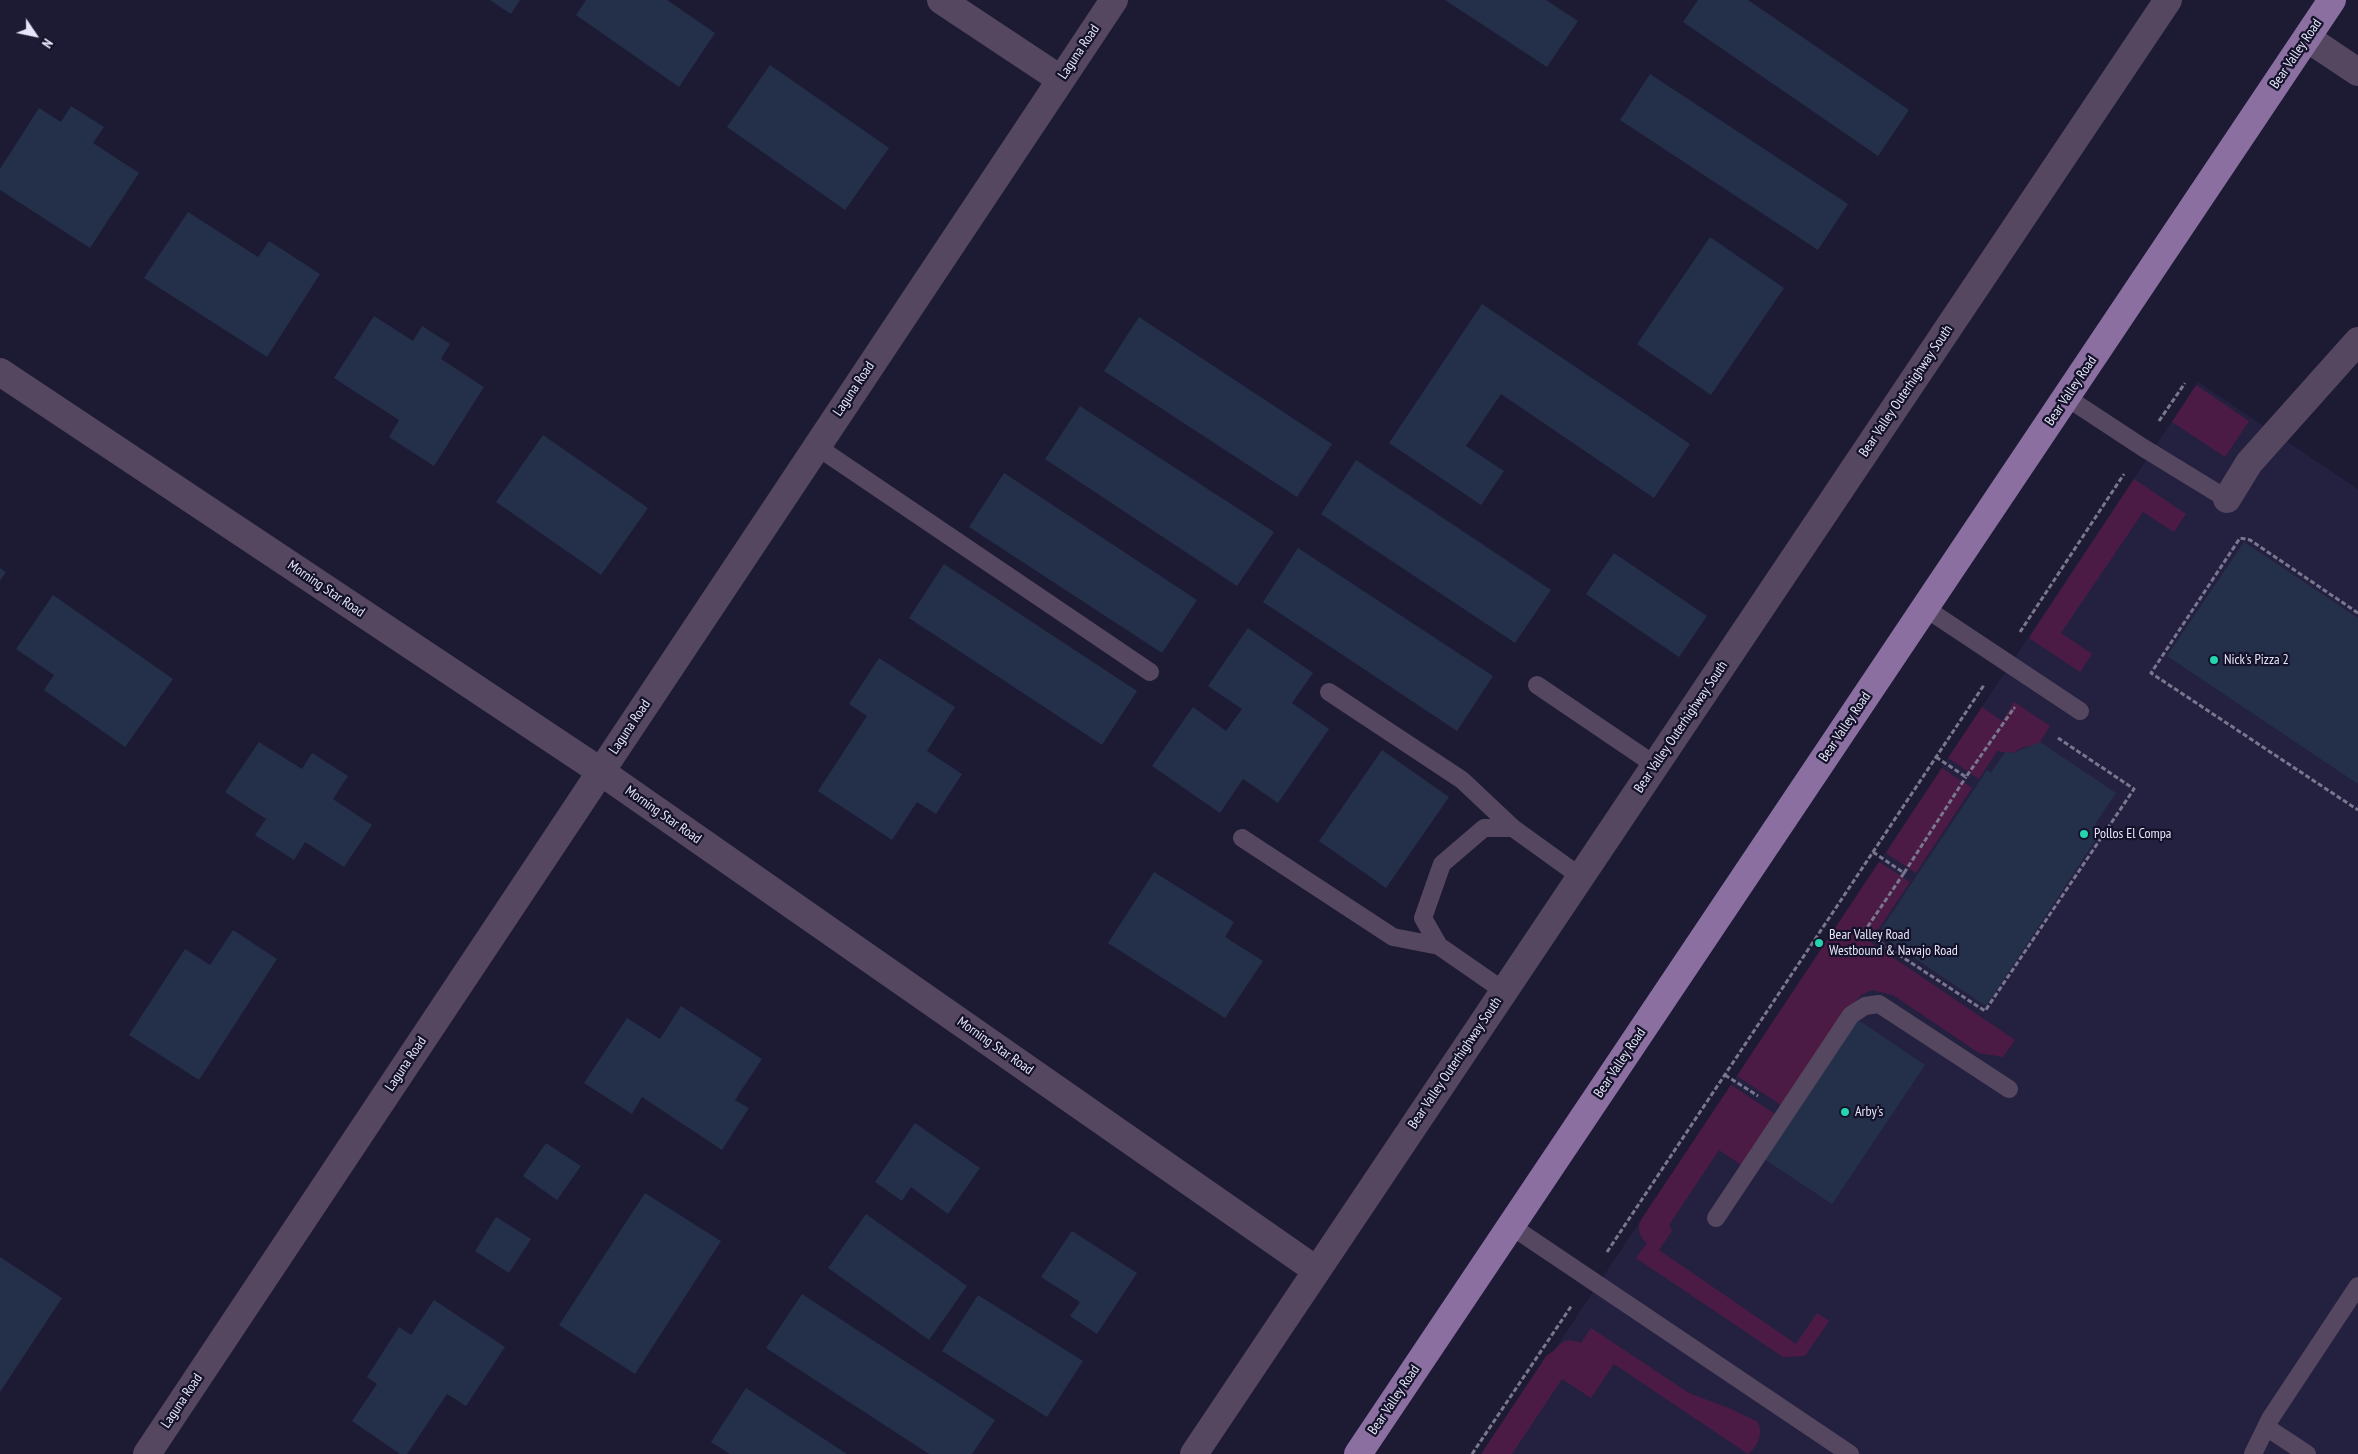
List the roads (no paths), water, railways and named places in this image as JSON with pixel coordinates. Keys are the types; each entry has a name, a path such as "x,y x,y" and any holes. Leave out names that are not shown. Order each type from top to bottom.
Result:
{"main road":[{"name":"Bear Valley Road","path":"1358,1454 2332,0"}],"street":[{"path":"941,0 1060,79"},
{"name":"Laguna Road","path":"147,1454 1114,0"},
{"name":"Bear Valley Outerhighway South","path":"1194,1454 2168,0"},
{"path":"2307,38 2358,72"},
{"path":"2227,499 2249,463 2358,341"},
{"name":"Morning Star Road","path":"0,372 600,771 1316,1270"}],"lane":[{"path":"2066,397 2142,447 2227,499"},
{"path":"816,446 1150,672"},
{"path":"1925,608 2080,711"},
{"path":"1536,685 1655,765"},
{"path":"1329,692 1462,780 1513,828 1581,876"},
{"path":"1439,946 1423,918 1442,864 1484,828 1513,828"},
{"path":"1242,838 1393,937 1439,946 1504,991"},
{"path":"1716,1218 1851,1015 1865,1006 1879,1004 2008,1090"},
{"path":"1511,1226 1850,1454"},
{"path":"2253,1454 2266,1427 2358,1286"},
{"path":"2266,1427 2306,1454"}],"place":[{"name":"Nick's Pizza 2","path":"2214,660"},
{"name":"Pollos El Compa","path":"2084,834"},
{"name":"Bear Valley Road Westbound & Navajo Road","path":"1819,943"},
{"name":"Arby's","path":"1845,1112"}]}
